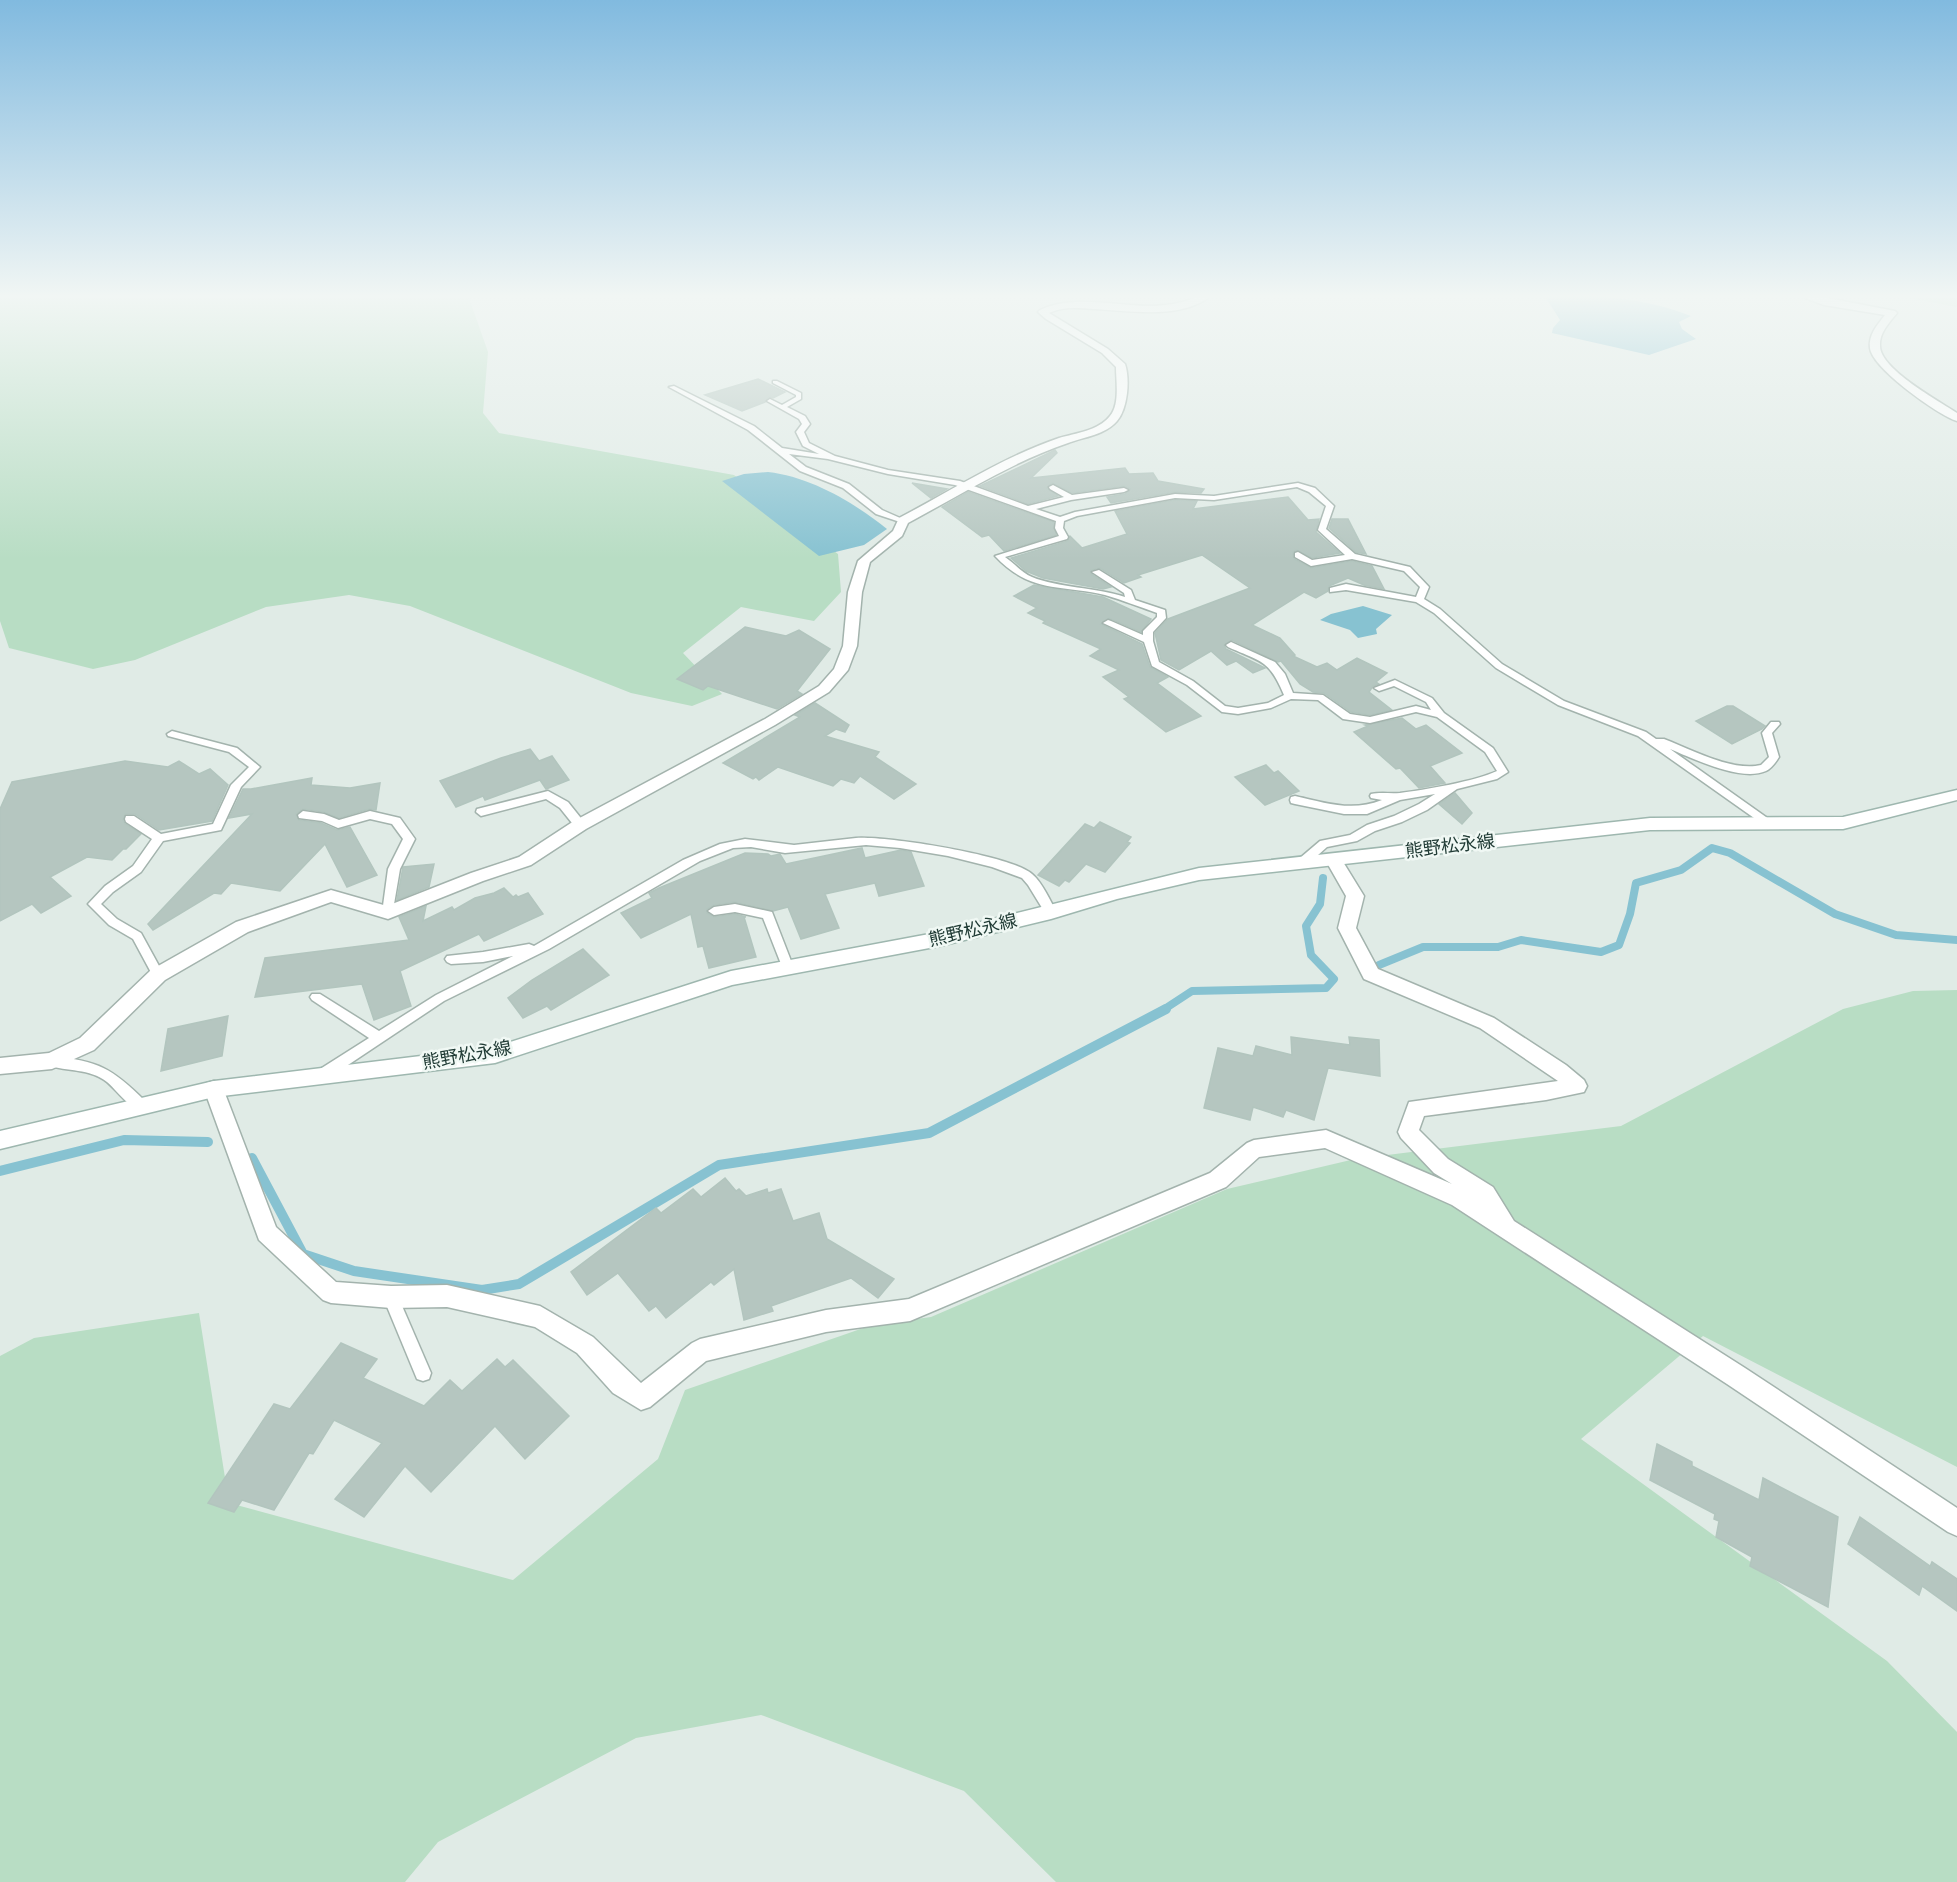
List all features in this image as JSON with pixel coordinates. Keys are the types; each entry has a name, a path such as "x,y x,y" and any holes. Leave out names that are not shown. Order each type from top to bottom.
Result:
{"street":[{"path":"0,1066 52,1061 87,1044 158,975 242,927 331,896 388,913 477,877 525,861 579,825 770,722 824,689 841,670 850,646 855,592 864,561 898,532 903,521 966,486 1059,442 1102,428 1115,418 1120,402 1121,383"},
{"path":"1908,383 1957,418"},
{"name":"熊野松永線","path":"0,1140 214,1089 495,1055 731,978 940,939 1051,913 1116,893 1199,874 1304,861 1334,861 1650,824 1843,823 1957,795"},
{"path":"1334,861 1355,896 1347,928 1371,974 1487,1023 1559,1071 1577,1086 1416,1108 1408,1132 1441,1166 1485,1194 1508,1230"},
{"path":"214,1089 267,1233 331,1292 391,1297 447,1296 540,1317 585,1345 622,1384 641,1398 700,1351 826,1321 910,1310 1218,1180 1254,1149 1326,1139 1460,1198 1737,1376 1957,1523"}],"lane":[{"path":"777,383 799,394 799,398 783,407"},
{"path":"672,387 751,428 803,469 846,486 879,512 903,521"},
{"path":"770,401 802,418 806,424 800,432 806,444 832,458"},
{"path":"776,449 832,458 888,472 966,486 1060,520 1075,514 1175,496 1214,498 1298,484 1312,490 1330,506 1322,530 1352,556"},
{"path":"1053,487 1071,498"},
{"path":"1029,508 1071,498 1124,490"},
{"path":"1060,520 1059,528 1064,537 999,556 1027,578 1043,583 1106,593 1162,612 1161,618 1148,631 1148,641 1155,664 1190,682 1222,709 1238,711 1271,705 1289,696 1320,697 1347,717 1370,720 1416,709 1440,715"},
{"path":"1298,555 1311,564 1352,556 1407,569 1425,587 1419,600"},
{"path":"1096,572 1128,592 1131,600"},
{"path":"1333,590 1346,587 1419,600 1437,611 1499,666 1561,703 1732,767 1752,771 1765,767 1773,758 1767,733 1775,724"},
{"path":"1108,623 1148,641"},
{"path":"1231,645 1272,664 1280,674 1289,696"},
{"path":"1295,800 1344,810 1367,810 1398,797 1493,777 1503,772 1489,750 1440,715 1429,700 1395,683 1379,688"},
{"path":"158,975 137,936 113,922 94,904 109,889 137,869 159,838 217,827 236,785 255,767 233,750 172,734"},
{"path":"1642,734 1768,822"},
{"path":"1304,861 1324,844 1353,838 1371,828 1398,819 1423,807 1454,786"},
{"path":"481,812 548,795 564,805 579,825"},
{"path":"1375,796 1398,797"},
{"path":"303,815 324,818 338,824 370,815 396,821 409,840 394,869 388,913"},
{"path":"130,819 159,838"},
{"path":"318,1077 440,998 545,946 674,872 686,861 739,843 786,849 870,841 896,843 960,856 1004,867 1028,876 1051,913"},
{"path":"714,910 735,908 768,915 788,966"},
{"path":"451,959 483,957 545,946"},
{"path":"316,997 379,1038"},
{"path":"52,1061 90,1065 109,1074 140,1105"},
{"path":"391,1297 423,1373"}],"green space":[{"path":"0,383 485,383 483,413 499,433 734,475 838,554 841,592 814,621 741,607 683,653 722,694 692,706 631,693 410,606 349,595 266,607 135,660 93,669 9,648 0,621"},
{"path":"1957,990 1957,1467 1703,1336 1581,1439 1887,1661 1957,1732 1957,1882 1056,1882 964,1791 761,1715 636,1738 438,1842 405,1882 0,1882 0,1356 34,1338 199,1313 229,1503 513,1580 658,1459 685,1390 872,1325 931,1317 1227,1189 1355,1159 1621,1126 1843,1009 1913,991"}],"water":[{"path":"768,472 800,479 831,492 860,509 887,529 864,545 819,556 722,481 744,474"},
{"path":"1363,606 1392,615 1376,629 1377,634 1358,638 1350,630 1320,620 1331,614"}],"building":[{"path":"745,383 766,383 785,392 773,398 769,397 765,402 742,411 705,395"},
{"path":"1055,450 1057,453 1031,478 1125,468 1129,474 1153,473 1158,481 1204,489 1201,493 1175,492 1111,503 1107,497 1125,494 1130,489 1124,486 1072,493 1052,483 1047,488 1058,496 1028,504 980,486"},
{"path":"912,483 947,489 931,498"},
{"path":"968,492 1054,522 1056,535 1004,551 989,535 982,537 942,507"},
{"path":"1288,497 1308,520 1319,519 1316,532 1340,553 1312,558 1297,550 1293,552 1294,559 1311,568 1352,561 1372,566 1384,589 1364,585 1348,578 1329,586 1328,591 1316,598 1304,592 1252,625 1280,638 1295,655 1293,656 1317,667 1327,663 1337,670 1357,658 1387,673 1369,692 1392,710 1370,715 1351,712 1324,693 1313,692 1300,684 1281,661 1278,662 1232,640 1224,645 1226,649 1265,668 1253,673 1236,661 1227,665 1211,651 1179,670 1161,660 1155,633 1168,619 1250,588 1202,555 1138,575 1141,577 1124,583 1100,568 1091,570 1091,574 1111,587 1103,589 1043,578 1026,571 1011,558 1068,541 1070,536 1082,548 1127,534 1115,511 1175,500 1197,501 1193,509"},
{"path":"1332,519 1348,519 1366,554 1356,552 1329,528"},
{"path":"1034,585 1103,597 1151,619 1141,632 1109,618 1101,624 1142,644 1150,667 1168,677 1157,683 1201,716 1166,732 1124,699 1129,697 1103,677 1119,670 1090,656 1101,649 1043,623 1045,621 1028,613 1037,608 1014,596"},
{"path":"745,627 786,636 799,630 830,649 797,691 802,694 777,709 708,686 703,690 677,679"},
{"path":"815,703 849,725 845,732 836,729 825,736 879,752 875,757 916,784 894,799 860,776 854,783 841,779 833,786 778,767 759,780 723,763 800,717 795,715"},
{"path":"1727,706 1733,706 1765,726 1732,744 1696,721"},
{"path":"1402,718 1416,729 1426,725 1462,753 1430,766 1445,783 1419,788 1400,768 1396,769 1354,732 1368,726 1365,725"},
{"path":"530,749 539,761 552,756 569,780 546,789 540,780 485,800 483,796 456,807 440,781 501,758"},
{"path":"125,761 168,767 179,761 199,774 210,769 228,785 212,821 159,830 135,814 125,814 123,820 125,824 141,834 126,849 123,849 112,860 87,857 50,877 71,896 41,913 32,904 0,921 0,809 12,782"},
{"path":"1266,765 1274,773 1278,771 1299,791 1265,805 1235,777"},
{"path":"312,778 311,785 350,788 380,783 376,810 369,809 339,818 324,812 303,809 296,814 299,820 321,823 337,830 350,827 377,875 347,887 325,844 280,891 231,883 221,894 214,893 153,930 148,924 252,814 229,818 243,789"},
{"path":"1455,793 1472,813 1462,824 1439,804"},
{"path":"1100,822 1131,837 1127,842 1130,843 1105,872 1086,864 1069,882 1065,880 1059,886 1038,875 1085,824 1094,828"},
{"path":"862,848 865,858 901,850 911,852 924,886 879,896 875,883 825,894 839,928 801,939 788,907 773,911 735,902 714,905 707,909 707,913 714,917 735,914 746,917 744,917 756,957 709,968 703,946 698,947 691,914 641,938 621,913 652,898 649,893 659,888 745,853 771,856 780,854 786,864"},
{"path":"434,864 429,887 397,900 403,867"},
{"path":"504,888 513,897 528,893 543,914 484,941 479,934 400,971 411,1006 374,1020 362,984 255,997 265,958 409,940 399,917 426,906 423,921 452,907 454,910 475,898"},
{"path":"583,949 609,975 551,1010 547,1006 523,1018 508,998 532,980"},
{"path":"228,1016 222,1056 161,1071 168,1029"},
{"path":"1291,1037 1350,1045 1349,1037 1379,1040 1380,1076 1328,1068 1314,1120 1286,1110 1283,1117 1253,1107 1250,1120 1204,1108 1218,1048 1253,1056 1256,1046 1292,1055"},
{"path":"725,1178 736,1191 739,1189 746,1196 767,1189 768,1193 781,1189 793,1221 819,1213 827,1239 894,1279 878,1298 851,1278 771,1306 773,1311 744,1320 734,1269 714,1285 711,1282 666,1318 656,1306 649,1311 618,1273 587,1295 571,1272 656,1208 661,1213 693,1189 701,1197"},
{"path":"341,1343 377,1359 363,1378 424,1406 450,1380 462,1391 497,1359 505,1367 513,1360 569,1416 525,1459 495,1426 431,1492 405,1466 364,1517 335,1499 382,1443 334,1420 313,1454 309,1453 274,1510 242,1500 234,1512 208,1503 274,1404 290,1409"},
{"path":"1657,1444 1692,1462 1692,1466 1759,1500 1763,1478 1838,1517 1828,1607 1750,1566 1752,1557 1716,1537 1719,1521 1714,1519 1715,1514 1650,1480"},
{"path":"1860,1517 1930,1566 1929,1569 1932,1562 1957,1579 1957,1611 1922,1586 1919,1595 1848,1544"}],"waterway":[{"path":"1379,965 1423,947 1498,947 1521,940 1601,952 1619,945 1630,914 1636,883 1681,870 1712,848 1730,853 1835,914 1896,935 1957,940"},
{"path":"1163,1010 1192,991 1326,988 1334,979 1311,955 1306,926 1320,904 1323,878"},
{"path":"252,1158 303,1254 354,1271 482,1290 519,1284 719,1165 929,1133 1166,1009"},
{"path":"0,1171 124,1140 208,1142"}]}
